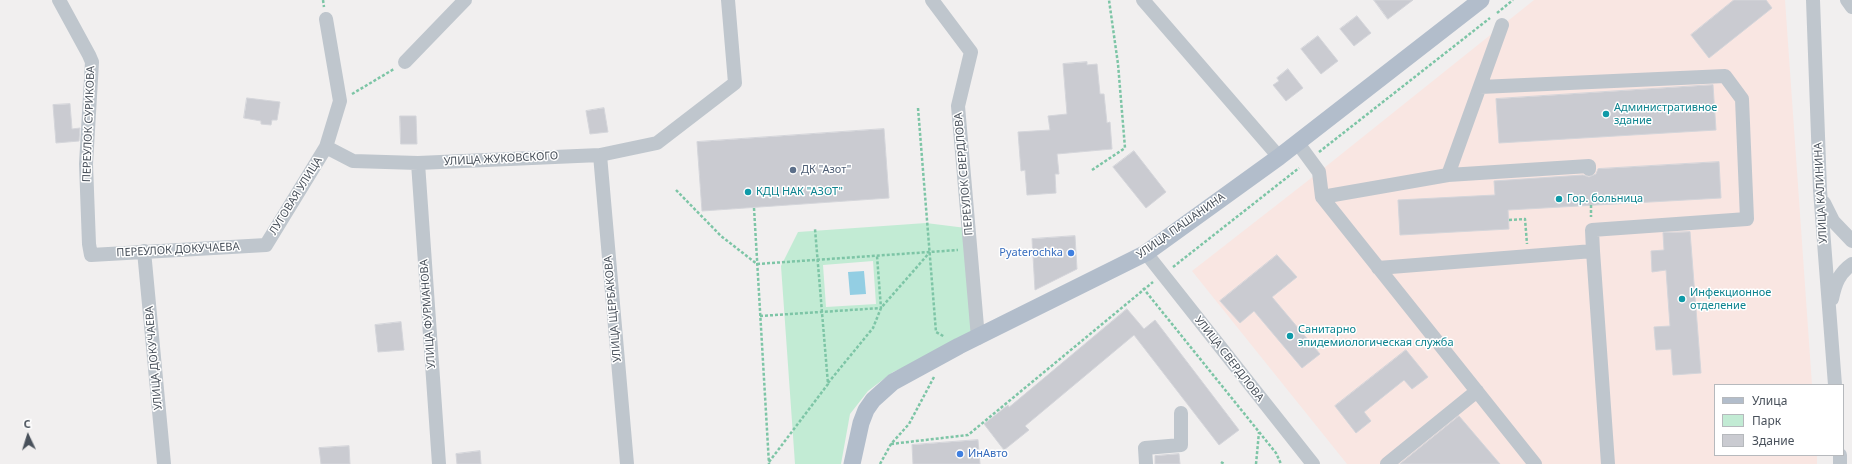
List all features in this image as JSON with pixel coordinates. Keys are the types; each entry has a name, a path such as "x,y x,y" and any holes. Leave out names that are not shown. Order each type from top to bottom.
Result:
{"main road":[{"name":"УЛИЦА ПАШАНИНА","path":"852,464 861,423 873,400 893,382 959,346 978,338 1146,253 1279,157 1481,0"}],"street":[{"name":"ПЕРЕУЛОК СУРИКОВА","path":"59,0 92,62 86,164 89,244 91,255"},
{"path":"405,62 465,0"},
{"name":"УЛИЦА ЖУКОВСКОГО","path":"326,147 353,161 418,163 600,155 657,143 735,83 728,0"},
{"name":"ПЕРЕУЛОК СВЕРДЛОВА","path":"932,0 971,52 958,106 978,338"},
{"path":"1143,0 1279,157"},
{"name":"УЛИЦА КАЛИНИНА","path":"1813,0 1820,190 1835,384"},
{"path":"1847,0 1852,7"},
{"path":"326,19 340,101"},
{"path":"1448,174 1502,25"},
{"path":"1480,87 1725,76 1742,98 1747,219 1592,230 1608,464"},
{"name":"ЛУГОВАЯ УЛИЦА","path":"266,245 326,147 340,101"},
{"path":"1297,142 1319,172 1322,198 1535,464"},
{"name":"УЛИЦА ЩЕРБАКОВА","path":"600,155 627,464"},
{"name":"УЛИЦА ФУРМАНОВА","path":"418,163 439,464"},
{"path":"1322,198 1448,174 1589,166 1589,169"},
{"path":"1820,190 1825,206 1833,221 1852,241"},
{"name":"ПЕРЕУЛОК ДОКУЧАЕВА","path":"91,255 266,245"},
{"name":"УЛИЦА ДОКУЧАЕВА","path":"144,251 164,464"},
{"path":"1378,268 1593,251"},
{"name":"УЛИЦА СВЕРДЛОВА","path":"1146,253 1313,464"},
{"path":"1829,312 1834,286 1844,270 1852,264"},
{"path":"1387,464 1477,391"},
{"path":"1146,464 1144,448 1181,445 1180,413"}],"path":[{"path":"1092,170 1125,148 1118,64 1109,0"},
{"path":"891,444 968,435 1144,288 1163,275 1513,0"},
{"path":"340,101 405,62"},
{"path":"918,108 931,252 936,332 959,346"},
{"path":"676,190 721,236 757,264 971,248"},
{"path":"754,208 769,463"},
{"path":"1509,220 1525,219 1528,256"},
{"path":"815,229 828,384"},
{"path":"769,463 828,384 873,328 881,308 931,252"},
{"path":"877,256 881,308"},
{"path":"1144,288 1276,453 1281,464"},
{"path":"760,316 881,308"},
{"path":"880,464 891,444 908,424 934,377 940,373"},
{"path":"1256,464 1259,432"}],"shaded area":[{"path":"1534,0 1785,0 1812,384 1714,384 1714,456 1817,456 1817,464 1347,464 1192,271 1319,172"}],"green space":[{"path":"926,223 966,228 973,329 953,346 893,372 868,391 850,414 841,464 795,464 781,266 798,232","holes":["873,261 876,304 826,307 823,265"]}],"water":[{"path":"864,271 866,294 850,295 848,272"}],"building":[{"path":"1374,0 1413,0 1388,19"},
{"path":"1734,0 1766,0 1772,8 1709,58 1691,35"},
{"path":"1357,16 1371,33 1354,46 1340,29"},
{"path":"1318,36 1338,61 1321,74 1301,49"},
{"path":"1087,62 1087,65 1097,64 1100,94 1104,94 1107,123 1110,122 1112,149 1057,154 1059,174 1055,174 1056,193 1027,195 1025,170 1021,171 1018,132 1050,130 1048,116 1067,114 1063,64"},
{"path":"1288,69 1303,88 1286,101 1273,85 1279,81 1277,78"},
{"name":"Административное здание","path":"1713,85 1716,130 1499,143 1496,99"},
{"path":"247,98 280,102 277,120 272,120 271,125 261,124 261,121 244,118"},
{"path":"70,104 72,129 80,128 79,141 56,143 53,105"},
{"path":"604,108 608,132 590,134 586,111"},
{"path":"400,116 416,116 417,144 401,144"},
{"name":"ДК \"Азот\"","path":"884,129 889,198 702,211 697,142"},
{"path":"1134,151 1166,192 1146,208 1113,167"},
{"name":"Гор. больница","path":"1719,162 1721,198 1508,210 1509,229 1400,235 1398,200 1495,195 1494,181 1583,175 1589,177 1596,174 1598,169"},
{"name":"Инфекционное отделение","path":"1690,232 1701,373 1673,375 1671,349 1656,350 1654,327 1670,326 1666,270 1652,272 1651,251 1664,250 1663,233"},
{"path":"1075,236 1077,269 1035,290 1032,239"},
{"path":"1277,255 1297,277 1272,297 1320,354 1302,368 1254,311 1240,323 1220,301"},
{"path":"1127,309 1144,329 1155,320 1239,430 1219,445 1134,335 1025,426 1029,430 1004,450 984,424 1008,405 1009,407"},
{"path":"401,322 404,350 378,352 375,325"},
{"path":"1406,350 1428,377 1412,389 1404,380 1364,412 1371,421 1356,433 1335,406"},
{"path":"1459,416 1500,464 1400,464"},
{"path":"978,440 980,464 913,464 912,445"},
{"path":"349,446 350,464 321,464 319,448"},
{"path":"480,451 481,464 457,464 456,454"},
{"path":"1179,454 1180,464 1155,464 1155,456"}],"place":[{"name":"Административное здание","path":"1606,114"},
{"name":"ДК \"Азот\"","path":"793,170"},
{"name":"КДЦ НАК \"АЗОТ\"","path":"748,192"},
{"name":"Гор. больница","path":"1559,199"},
{"name":"Pyaterochka","path":"1071,253"},
{"name":"Инфекционное отделение","path":"1682,299"},
{"name":"Санитарно эпидемиологическая служба","path":"1290,336"},
{"name":"ИнАвто","path":"960,454"}]}
